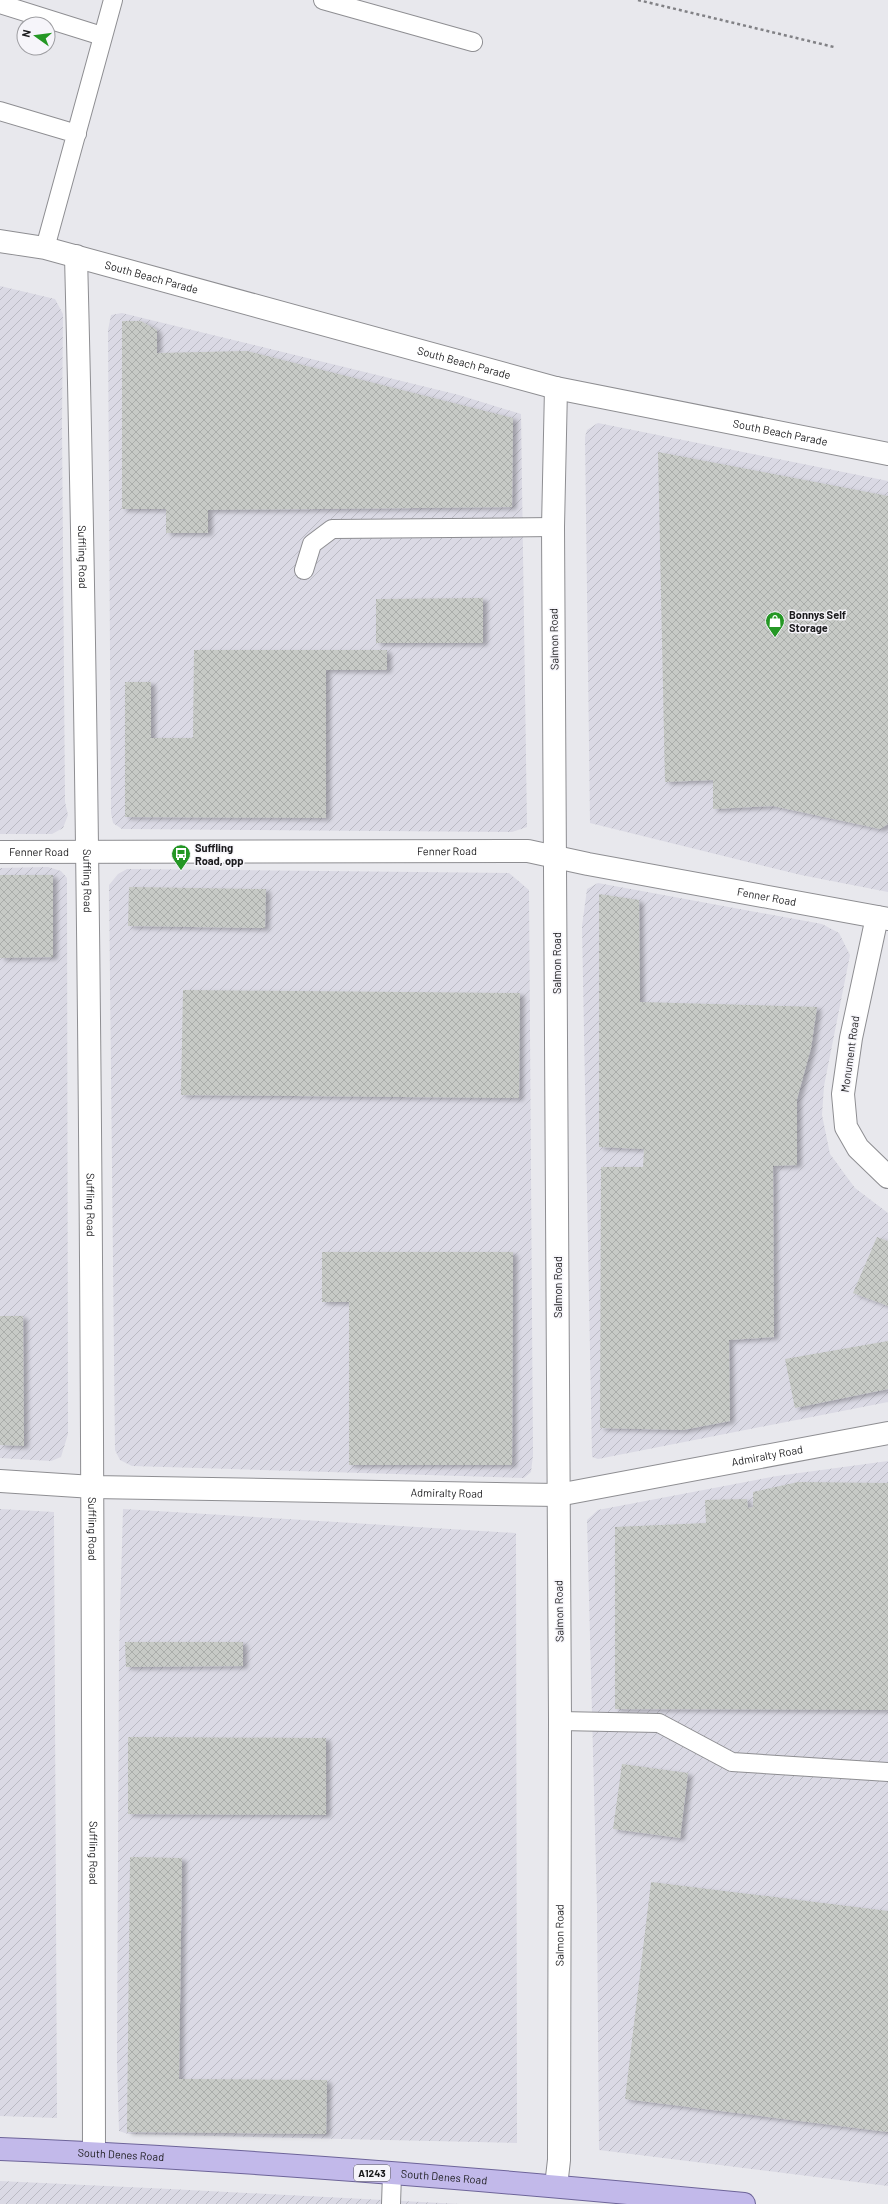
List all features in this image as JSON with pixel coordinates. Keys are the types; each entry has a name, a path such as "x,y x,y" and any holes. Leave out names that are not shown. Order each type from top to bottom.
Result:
{"main road":[{"name":"South Denes Road","path":"0,2149 94,2153 556,2186 744,2204"}],"street":[{"name":"South Beach Parade","path":"0,229 45,248"},
{"name":"South Beach Parade","path":"0,240 45,248 76,256 556,388 888,454"},
{"name":"Suffling Road","path":"76,256 88,852 93,1487 94,2153"},
{"name":"Salmon Road","path":"556,388 553,527 560,1721 559,2160 556,2186"},
{"name":"Fenner Road","path":"0,852 528,851 588,864 883,918"},
{"name":"Monument Road","path":"883,918 851,1038 843,1094 846,1127 858,1148 888,1177"},
{"name":"Admiralty Road","path":"0,1481 93,1487 558,1494 888,1433"}],"lane":[{"path":"45,248 113,0"},
{"path":"323,0 472,42"},
{"path":"0,4 102,36"},
{"path":"0,110 77,134"},
{"path":"304,570 312,544 332,530 553,527"},
{"path":"560,1721 659,1723 732,1762 888,1772"},
{"path":"391,2204 392,2174"}],"path":[{"path":"638,0 834,47"}],"shaded area":[{"path":"0,286 55,299 63,314 62,424 65,802 68,815 63,828 52,834 0,834"},
{"path":"122,313 459,395 521,414 527,827 512,832 122,829 113,823 111,813 108,330 111,315"},
{"name":"Bonnys Self Storage","path":"598,423 888,481 888,892 801,875 590,823 585,437 587,430"},
{"path":"48,867 61,871 67,878 68,1434 61,1457 51,1461 0,1458 0,868"},
{"path":"127,869 509,873 529,890 533,1455 531,1472 524,1478 132,1466 120,1460 115,1450 109,885 118,874"},
{"path":"598,883 822,924 839,933 850,955 824,1086 822,1115 830,1154 855,1188 888,1213 888,1402 598,1459 592,1457 582,926 587,889"},
{"path":"888,1461 888,2186 599,2150 597,1907 587,1520 598,1510 777,1476"},
{"path":"0,1509 54,1512 57,2118 0,2116"},
{"path":"123,1509 516,1533 517,2143 128,2134 119,2131 117,2061 119,1651"},
{"path":"0,2181 170,2189 460,2204 0,2204"}],"building":[{"path":"122,321 141,321 157,330 157,353 247,351 513,418 512,507 208,510 208,533 166,533 166,509 122,509"},
{"name":"Bonnys Self Storage","path":"658,452 888,496 888,824 880,829 773,806 713,809 713,780 665,782"},
{"path":"483,598 483,643 376,643 376,599"},
{"path":"194,650 387,650 387,670 326,670 326,818 125,817 125,682 151,682 151,738 193,738"},
{"path":"0,875 53,875 53,957 0,958"},
{"path":"129,887 266,889 265,928 128,926"},
{"path":"599,894 639,900 640,1002 817,1007 811,1048 797,1099 797,1165 773,1166 774,1337 729,1340 730,1421 683,1430 600,1428 601,1167 643,1167 644,1149 599,1147"},
{"path":"183,990 520,993 519,1098 181,1095"},
{"path":"877,1237 888,1241 888,1306 853,1293"},
{"path":"322,1252 513,1252 512,1465 349,1465 349,1302 322,1302"},
{"path":"0,1316 23,1316 24,1446 0,1445"},
{"path":"888,1341 888,1389 795,1408 785,1359"},
{"path":"798,1482 888,1483 888,1710 615,1709 615,1527 706,1523 705,1500 747,1499 748,1508 753,1507 753,1492"},
{"path":"125,1642 243,1642 243,1666 126,1667"},
{"path":"128,1737 326,1738 326,1815 128,1814"},
{"path":"622,1764 688,1773 680,1838 613,1829"},
{"path":"130,1857 182,1858 179,2079 327,2080 326,2134 127,2132"},
{"path":"651,1882 888,1911 888,2132 625,2099"}],"place":[{"name":"Bonnys Self Storage","path":"775,638"},
{"name":"Suffling Road, opp","path":"181,871"}]}
